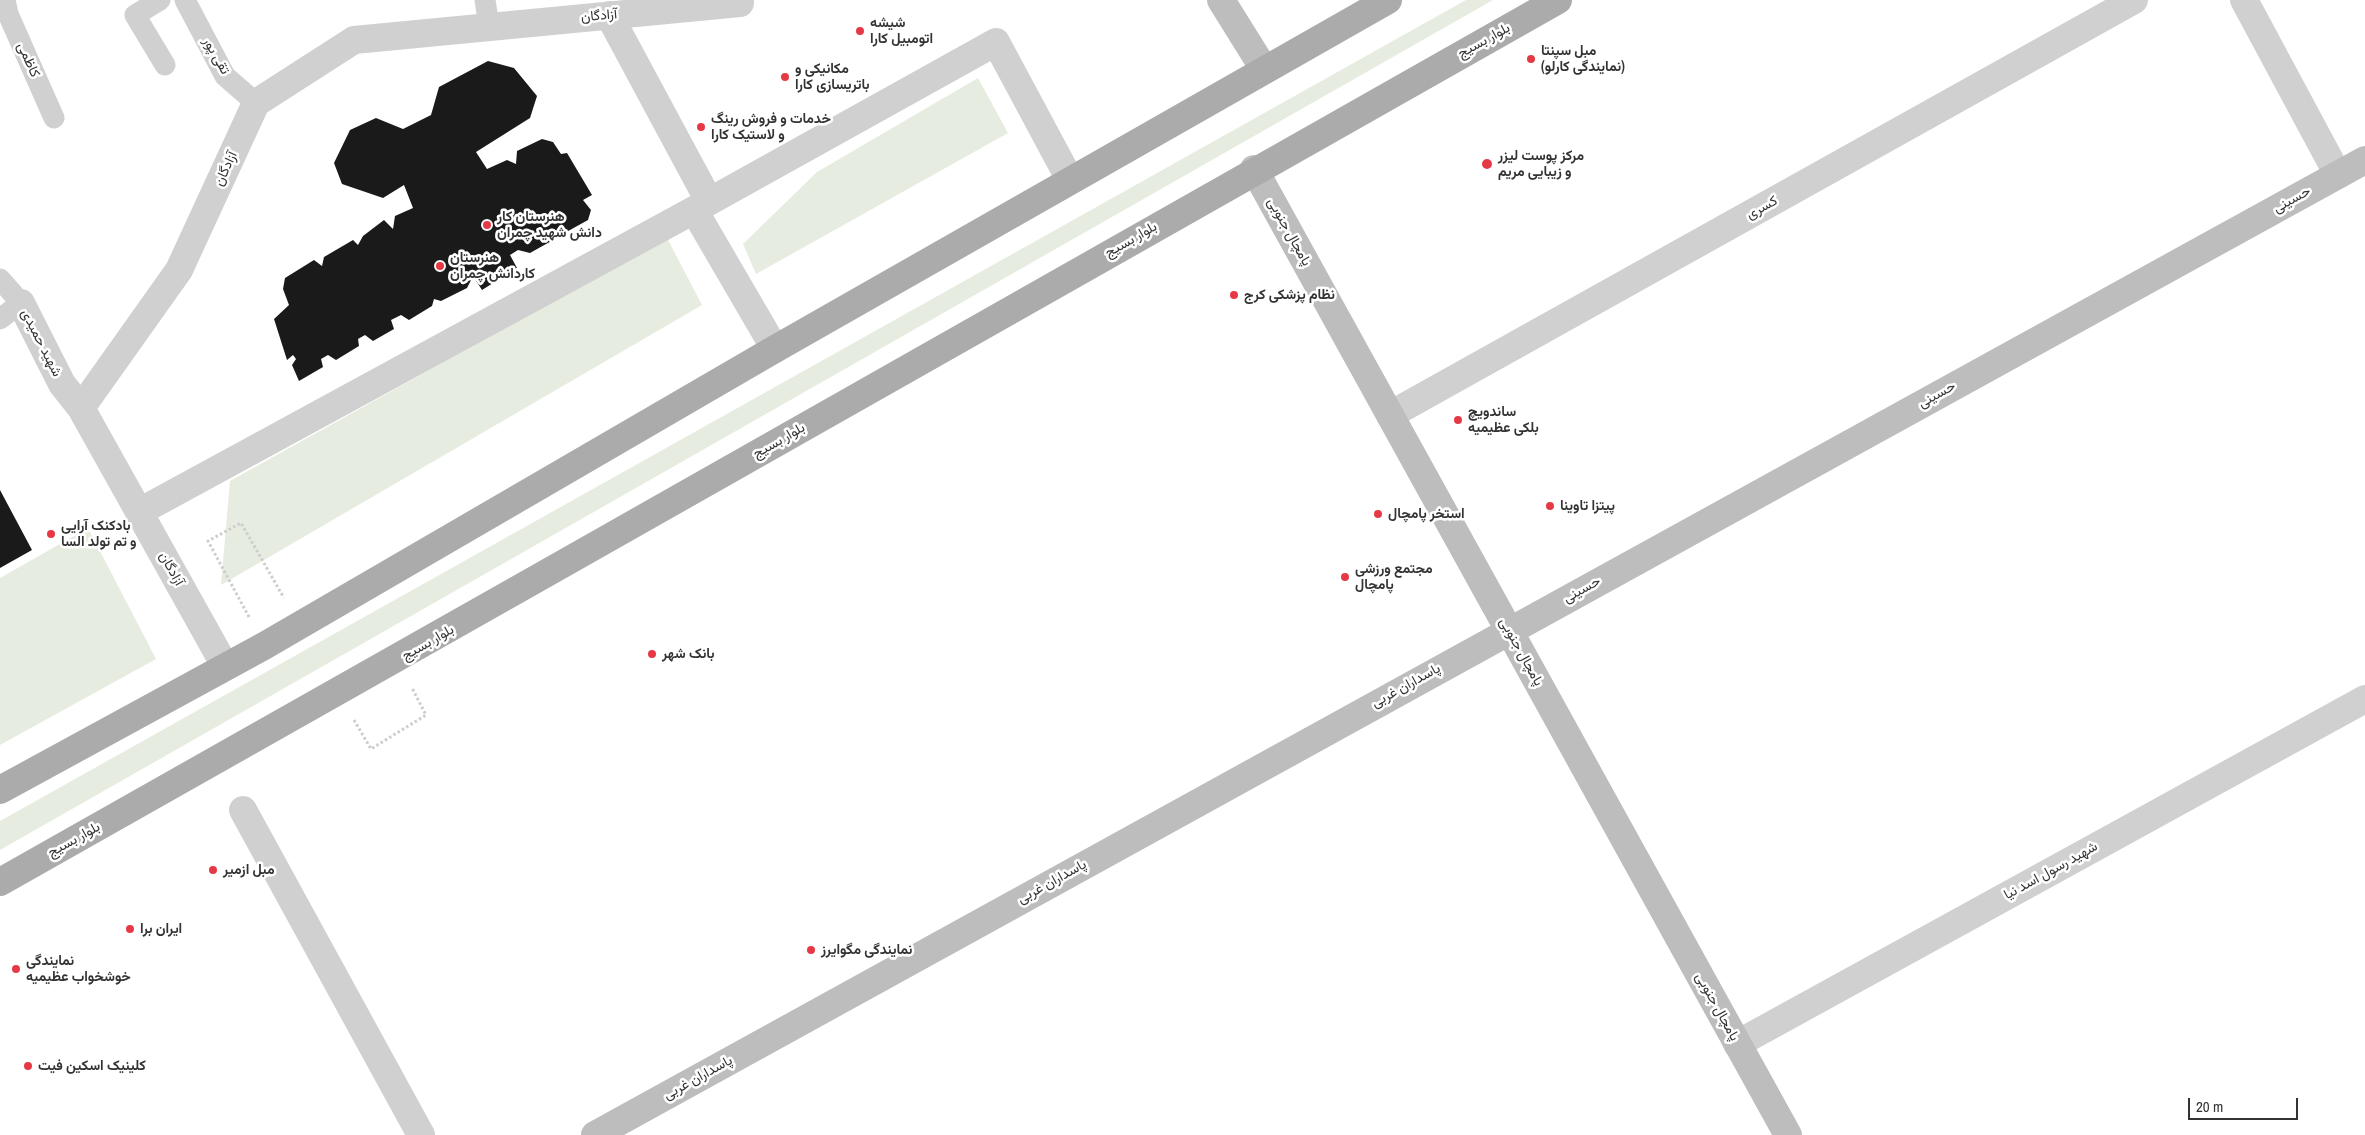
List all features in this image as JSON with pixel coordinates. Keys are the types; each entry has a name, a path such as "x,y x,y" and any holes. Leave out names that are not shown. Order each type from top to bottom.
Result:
{"main road":[{"path":"0,790 264,646 775,349 1388,0"},
{"name":"بلوار بسیج","path":"0,882 406,656 1254,169 1558,0"}],"street":[{"path":"1221,0 1264,69"},
{"name":"کسری","path":"1390,415 2134,0"},
{"path":"2244,0 2338,175"},
{"name":"آزادگان","path":"225,666 81,408 179,270 256,104 354,40 740,2"},
{"path":"609,15 775,349"},
{"path":"139,512 702,205 996,42 1070,180"},
{"name":"حسینی","path":"1509,630 2365,160"},
{"name":"پامچال جنوبی","path":"1254,169 1788,1135"},
{"name":"شهید حمیدی","path":"21,303 62,384 81,408"},
{"name":"پاسداران غربی","path":"595,1135 1509,630"},
{"name":"شهید رسول اسد نیا","path":"1737,1044 2365,699"},
{"path":"243,810 421,1135"}],"lane":[{"name":"کاظمی","path":"5,0 8,14 54,118"},
{"path":"160,0 135,15 165,65"},
{"name":"تقی پور","path":"185,0 225,76 256,104"},
{"path":"484,0 489,26"},
{"name":"شهید حمیدی","path":"0,279 21,303"},
{"path":"0,319 21,303"}],"path":[{"path":"241,523 208,541 264,646"},
{"path":"371,749 426,715"}],"shaded area":[{"path":"1466,0 1493,0 0,850 0,821"},
{"path":"978,78 1008,133 756,274 743,244 817,172"},
{"path":"667,238 702,305 221,585 230,481"},
{"path":"88,528 156,659 0,745 0,578"}],"building":[{"name":"هنرستان کار دانش شهید چمران","path":"488,61 514,68 537,96 530,118 476,152 487,169 507,160 516,164 517,151 542,139 553,142 561,154 567,153 592,195 583,200 591,210 588,220 561,235 554,229 555,239 530,253 518,250 510,255 517,268 482,290 473,276 467,288 441,301 434,299 432,306 409,320 401,315 391,320 394,329 373,341 365,335 358,339 359,346 336,360 328,355 321,359 323,367 299,381 292,365 296,359 293,355 287,360 274,319 289,305 283,289 285,278 314,260 322,266 324,257 353,240 358,245 363,236 384,220 393,229 395,216 413,208 404,185 383,198 342,184 334,163 350,130 376,118 403,129 431,115 439,87"},
{"path":"0,490 32,550 0,568"}],"place":[{"name":"شیشه اتومبیل کارا","path":"860,31"},
{"name":"مبل سپنتا (نمایندگی کارلو)","path":"1531,59"},
{"name":"مکانیکی و باتریسازی کارا","path":"785,77"},
{"name":"خدمات و فروش رینگ و لاستیک کارا","path":"701,127"},
{"name":"مرکز پوست لیزر و زیبایی مریم","path":"1487,164"},
{"name":"هنرستان کار دانش شهید چمران","path":"487,225"},
{"name":"هنرستان کاردانش چمران","path":"440,266"},
{"name":"نظام پزشکی کرج","path":"1234,295"},
{"name":"ساندویچ بلکی عظیمیه","path":"1458,420"},
{"name":"پیتزا تاوینا","path":"1550,506"},
{"name":"استخر پامچال","path":"1378,514"},
{"name":"بادکنک آرایی و تم تولد السا","path":"51,534"},
{"name":"مجتمع ورزشی پامچال","path":"1345,577"},
{"name":"بانک شهر","path":"652,654"},
{"name":"مبل ازمیر","path":"213,870"},
{"name":"ایران برا","path":"130,929"},
{"name":"نمایندگی مگوایرز","path":"811,950"},
{"name":"نمایندگی خوشخواب عظیمیه","path":"16,969"},
{"name":"کلینیک اسکین فیت","path":"28,1066"}]}
